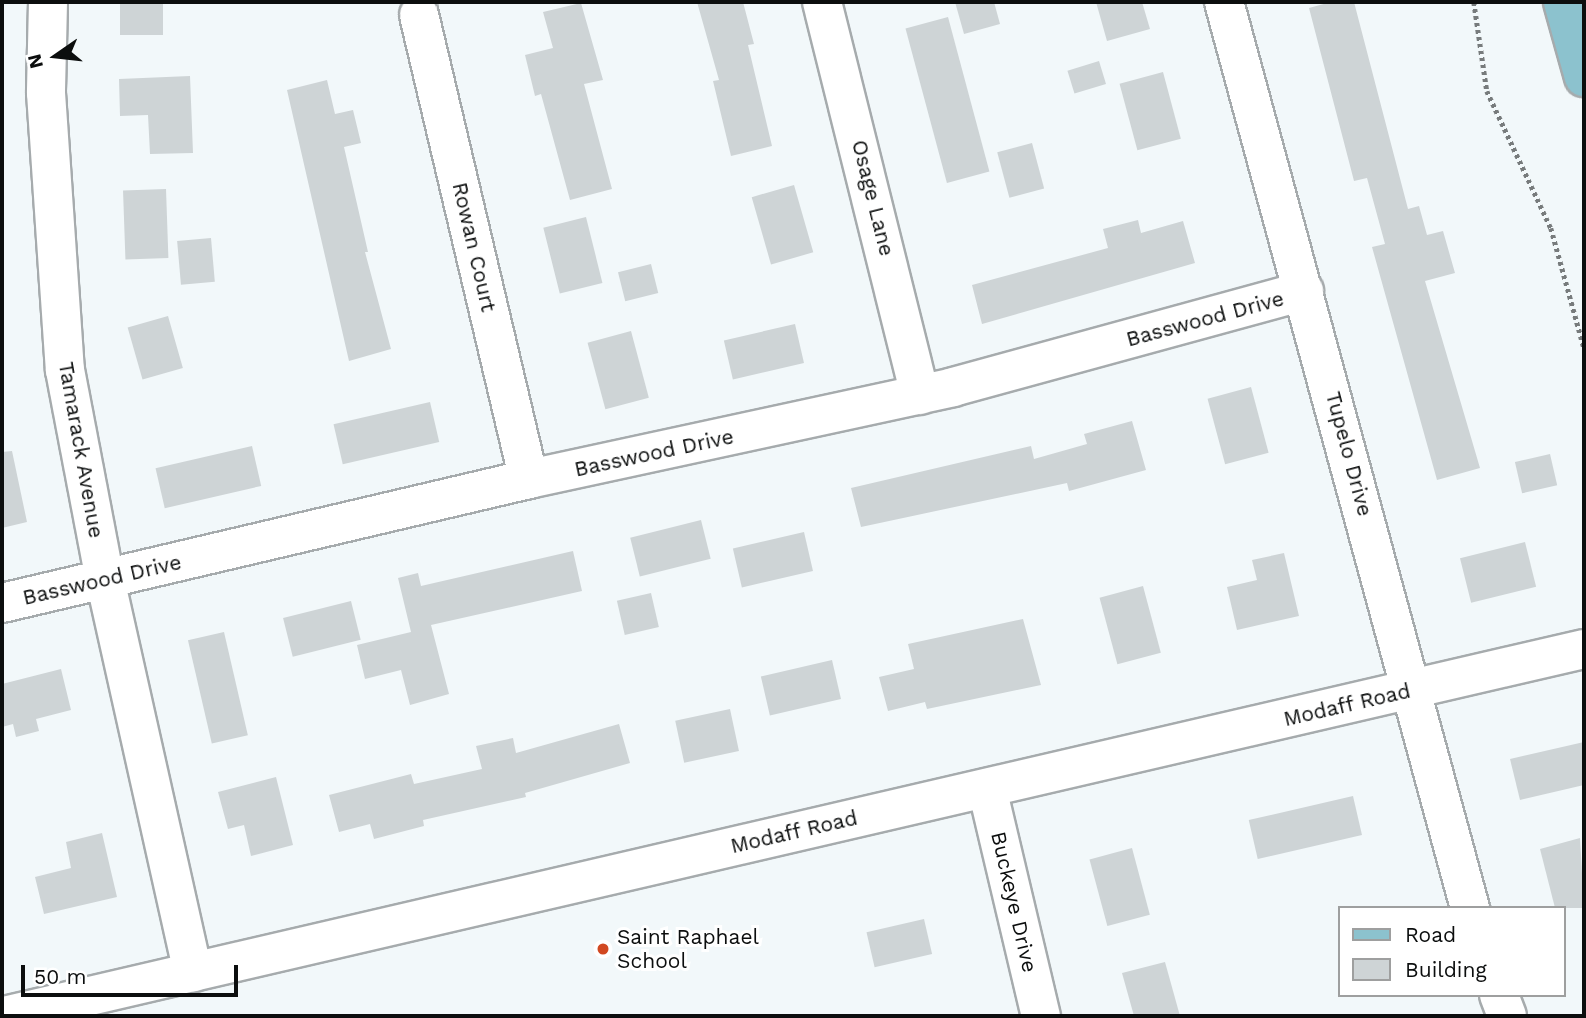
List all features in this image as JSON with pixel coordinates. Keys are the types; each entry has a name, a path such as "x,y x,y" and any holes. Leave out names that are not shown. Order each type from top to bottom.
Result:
{"main road":[{"path":"1563,2 1584,77"}],"street":[{"name":"Tamarack Avenue","path":"48,2 46,93 56,286 73,422 105,579 193,972"},
{"name":"Osage Lane","path":"822,2 920,395"},
{"name":"Tupelo Drive","path":"1224,2 1470,906"},
{"name":"Rowan Court","path":"419,15 529,479"},
{"name":"Basswood Drive","path":"2,603 529,479 920,395 1304,292"},
{"name":"Modaff Road","path":"4,1016 1584,649"},
{"name":"Buckeye Drive","path":"987,788 1041,1016"},
{"path":"1500,997 1507,1016"}],"path":[{"path":"1474,2 1487,91 1551,228 1584,348"}],"building":[{"path":"120,2 163,2 163,35 120,35"},
{"path":"697,2 743,2 754,44 748,45 772,146 731,156 713,81 719,80"},
{"path":"955,2 994,2 1000,24 964,34"},
{"path":"1096,2 1142,2 1150,29 1107,41"},
{"path":"1331,2 1354,2 1408,209 1419,206 1427,235 1443,231 1455,273 1425,281 1480,468 1437,480 1372,247 1385,244 1367,178 1354,181 1309,8"},
{"path":"581,3 603,80 584,84 612,189 570,200 541,94 535,96 525,55 553,48 543,12"},
{"path":"948,17 989,172 947,183 905,28"},
{"path":"1099,61 1106,84 1074,94 1067,71"},
{"path":"1163,72 1181,139 1137,150 1120,84"},
{"path":"190,76 193,153 150,154 148,115 120,116 119,79"},
{"path":"327,80 335,114 353,110 361,143 344,147 368,252 365,252 391,349 349,361 287,90"},
{"path":"1032,143 1044,188 1009,198 997,152"},
{"path":"794,185 813,252 771,264 752,197"},
{"path":"166,189 168,258 125,259 123,191"},
{"path":"586,217 602,283 560,294 543,228"},
{"path":"1138,220 1141,233 1183,221 1195,263 982,324 972,285 1108,248 1103,229"},
{"path":"211,238 215,282 181,285 177,241"},
{"path":"651,264 658,293 625,301 618,272"},
{"path":"168,316 183,368 143,379 128,328"},
{"path":"795,324 804,363 733,379 724,340"},
{"path":"631,331 649,398 605,409 588,343"},
{"path":"1251,387 1269,453 1225,464 1208,399"},
{"path":"430,402 439,442 343,464 334,424"},
{"path":"1132,421 1146,470 1069,491 1067,483 861,527 851,488 1031,446 1034,459 1087,444 1084,434"},
{"path":"252,446 261,486 165,508 156,468"},
{"path":"12,451 27,522 2,528 2,452"},
{"path":"1550,454 1557,485 1522,493 1515,462"},
{"path":"701,520 711,559 640,576 630,538"},
{"path":"804,532 813,571 742,587 733,548"},
{"path":"1525,542 1536,587 1471,603 1460,558"},
{"path":"573,551 582,591 431,625 449,694 410,705 401,670 365,679 357,645 411,632 398,578 418,573 421,586"},
{"path":"1284,553 1299,616 1237,630 1227,587 1257,580 1252,560"},
{"path":"1143,586 1161,653 1117,664 1100,598"},
{"path":"651,593 659,627 625,635 617,601"},
{"path":"351,601 361,640 293,657 283,618"},
{"path":"1023,619 1041,685 927,709 925,702 888,711 879,677 914,669 908,644"},
{"path":"224,632 248,735 212,744 188,640"},
{"path":"832,660 841,699 770,715 761,676"},
{"path":"61,669 71,710 36,719 39,731 16,737 13,724 2,727 2,684"},
{"path":"730,709 739,751 684,763 675,721"},
{"path":"619,724 630,763 525,793 526,797 423,820 424,826 374,839 370,824 339,832 329,795 411,774 414,784 482,769 476,746 513,738 516,753"},
{"path":"1584,742 1584,785 1520,800 1510,759"},
{"path":"276,777 293,845 251,856 244,825 228,829 218,792"},
{"path":"1353,796 1362,835 1258,859 1249,820"},
{"path":"102,833 117,897 44,914 35,877 71,868 66,842"},
{"path":"1580,838 1584,908 1554,906 1540,849"},
{"path":"1132,848 1150,915 1107,926 1089,859"},
{"path":"924,919 932,954 875,967 867,932"},
{"path":"1165,962 1180,1016 1134,1016 1122,973"}],"place":[{"name":"Saint Raphael School","path":"603,949"}]}
